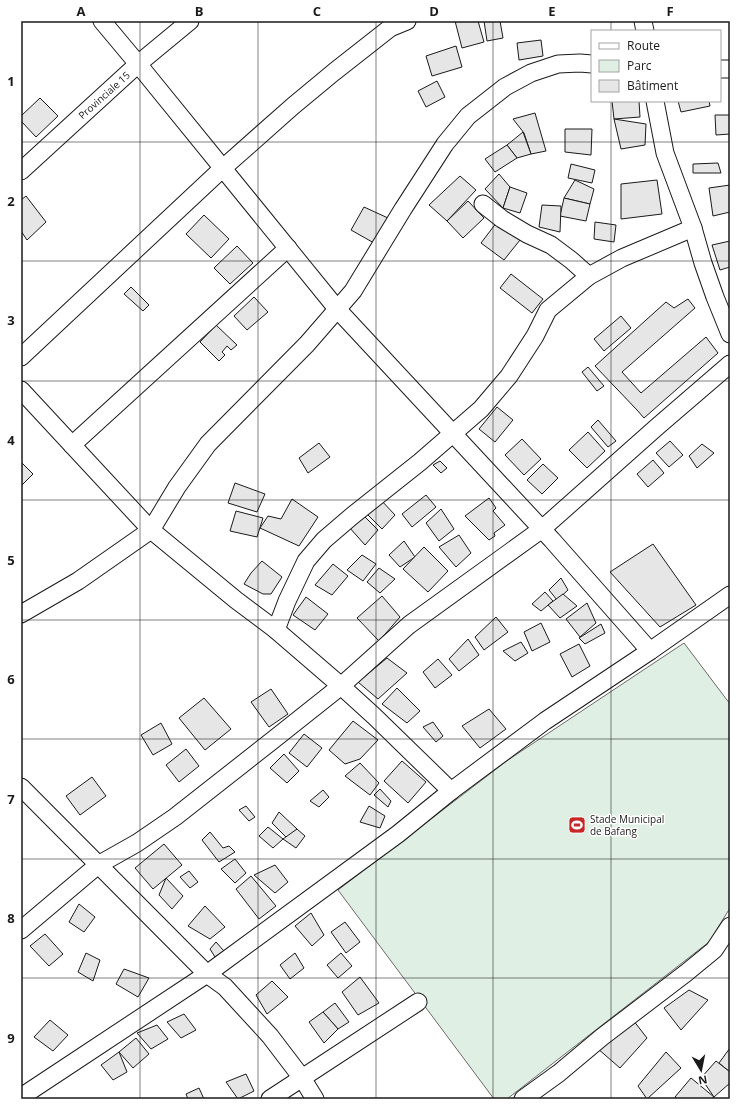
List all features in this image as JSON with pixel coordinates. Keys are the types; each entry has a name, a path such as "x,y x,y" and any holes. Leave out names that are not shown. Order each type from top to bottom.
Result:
{"street":[{"path":"102,21 338,310 542,529 650,651"},
{"name":"Provinciale 15","path":"21,171 138,64 190,21"},
{"path":"21,357 222,168 334,72 390,28 407,21"},
{"path":"21,614 78,581 151,530 177,487 208,444 307,344 353,291 402,209 445,144 468,116 505,87 531,74 558,64 591,64"},
{"path":"655,102 665,153 693,228 715,298 730,334"},
{"path":"483,204 502,220 551,246 571,260 589,276"},
{"path":"276,630 287,601 306,561 324,540 420,462 480,409 509,376 535,336 548,310 589,276 622,258 693,228"},
{"path":"72,445 288,248"},
{"path":"21,930 98,865 137,843 175,817 341,686 410,625 542,529 730,364"},
{"path":"21,390 151,530 236,600 276,630 341,686 451,791"},
{"path":"21,1098 207,974 398,834 451,791 545,721 650,651 730,595"},
{"path":"21,787 207,974 225,987 270,1036 302,1078 315,1099"},
{"path":"523,1099 559,1073 602,1037 714,950 730,926"},
{"path":"270,1099 418,1002"}],"green space":[{"name":"Stade Municipal de Bafang","path":"684,643 730,704 730,908 709,942 507,1099 494,1099 338,890 508,760"}],"building":[{"path":"455,21 478,21 484,42 462,48"},
{"path":"484,21 500,21 503,38 487,41"},
{"path":"541,40 543,56 519,60 517,43"},
{"path":"456,46 462,67 432,76 426,56"},
{"path":"437,81 445,97 426,107 418,91"},
{"path":"40,98 58,116 36,137 21,121 21,116"},
{"path":"612,102 639,102 640,117 614,119"},
{"path":"678,102 709,102 710,106 681,112"},
{"path":"535,113 546,151 531,154 524,133 513,119"},
{"path":"715,115 730,115 730,134 716,135"},
{"path":"614,119 646,124 645,145 621,149"},
{"path":"565,129 592,129 591,155 565,152"},
{"path":"523,132 531,154 517,158 507,145"},
{"path":"507,145 517,158 495,172 485,159"},
{"path":"718,163 721,173 693,173 693,164"},
{"path":"571,164 595,170 592,183 568,178"},
{"path":"499,174 510,187 503,208 485,189"},
{"path":"460,176 476,190 447,221 429,205"},
{"path":"575,180 594,189 590,204 564,198"},
{"path":"657,180 662,214 621,219 621,184"},
{"path":"730,185 730,212 713,216 709,188"},
{"path":"510,187 527,193 520,213 503,208"},
{"path":"26,196 46,222 27,240 21,231 21,200"},
{"path":"564,198 590,204 586,221 560,216"},
{"path":"468,201 484,218 463,238 447,221"},
{"path":"542,205 561,206 560,232 539,227"},
{"path":"364,207 388,218 374,243 351,230"},
{"path":"204,215 229,239 211,258 186,234"},
{"path":"497,222 520,240 504,260 481,243"},
{"path":"595,222 616,225 614,242 594,239"},
{"path":"730,241 730,267 720,270 712,245"},
{"path":"237,246 253,263 230,284 214,268"},
{"path":"511,274 543,299 532,313 500,288"},
{"path":"131,287 149,305 143,311 124,294"},
{"path":"254,297 268,312 247,330 234,316"},
{"path":"688,299 695,308 622,372 641,393 706,337 718,353 644,418 595,366 666,302 674,308"},
{"path":"621,316 631,328 604,351 594,339"},
{"path":"216,325 237,345 231,350 227,346 222,352 225,355 219,361 200,342"},
{"path":"588,367 604,386 597,391 582,372"},
{"path":"497,407 513,420 495,442 479,429"},
{"path":"598,420 616,441 608,447 591,427"},
{"path":"588,432 605,451 587,468 569,450"},
{"path":"522,439 541,459 524,475 505,455"},
{"path":"670,441 683,455 669,467 656,453"},
{"path":"319,443 330,457 308,473 299,458"},
{"path":"702,444 714,453 697,468 689,456"},
{"path":"653,460 664,473 648,487 637,474"},
{"path":"440,461 447,468 441,473 433,465"},
{"path":"21,462 33,474 21,486"},
{"path":"543,464 558,478 542,494 527,480"},
{"path":"235,483 265,494 257,512 228,503"},
{"path":"426,495 436,507 412,527 402,514"},
{"path":"489,498 496,508 493,511 505,525 494,533 495,536 489,540 465,516"},
{"path":"292,499 318,517 299,546 260,528 268,516 281,519"},
{"path":"380,499 395,515 382,529 367,514"},
{"path":"441,509 454,529 439,541 426,523"},
{"path":"236,511 263,518 257,537 230,531"},
{"path":"363,515 378,530 365,545 349,527"},
{"path":"459,535 471,553 456,567 439,547"},
{"path":"404,541 415,557 400,567 389,555"},
{"path":"653,544 696,605 660,627 610,572"},
{"path":"424,547 448,571 428,592 403,569"},
{"path":"362,555 376,564 363,581 347,570"},
{"path":"262,561 282,577 271,594 263,594 244,584 251,573"},
{"path":"333,564 348,576 332,595 315,585"},
{"path":"379,568 395,579 380,593 367,582"},
{"path":"561,578 568,590 557,600 549,590"},
{"path":"545,592 553,601 541,611 532,604"},
{"path":"563,594 577,606 560,618 548,605"},
{"path":"382,596 400,617 379,641 357,618"},
{"path":"306,597 328,614 315,630 293,615"},
{"path":"587,603 596,623 580,637 566,619"},
{"path":"496,617 508,632 484,650 475,637"},
{"path":"541,623 550,642 532,651 524,632"},
{"path":"601,624 605,633 585,644 579,638"},
{"path":"468,639 479,655 459,671 449,659"},
{"path":"521,642 528,653 515,661 503,651"},
{"path":"579,644 590,666 572,677 560,654"},
{"path":"387,658 407,673 378,699 358,682"},
{"path":"438,659 452,675 435,688 423,672"},
{"path":"397,688 420,711 407,723 382,704"},
{"path":"271,689 288,714 269,727 251,702"},
{"path":"204,698 231,729 205,750 179,718"},
{"path":"489,709 506,729 480,748 462,726"},
{"path":"353,721 378,740 360,759 345,764 329,750"},
{"path":"433,722 443,736 436,742 423,727"},
{"path":"161,723 172,744 153,755 141,735"},
{"path":"304,734 322,748 307,767 289,753"},
{"path":"186,749 199,766 179,782 166,765"},
{"path":"284,754 299,771 287,783 270,768"},
{"path":"402,761 426,782 408,803 384,781"},
{"path":"360,763 379,783 370,795 345,776"},
{"path":"92,777 106,796 80,815 66,796"},
{"path":"380,789 391,801 388,807 374,795"},
{"path":"323,790 329,797 319,807 310,801"},
{"path":"246,806 255,817 249,821 239,810"},
{"path":"369,806 385,816 380,828 360,822"},
{"path":"279,812 297,829 288,839 272,823"},
{"path":"268,827 283,839 273,848 259,836"},
{"path":"297,829 305,836 296,848 283,839"},
{"path":"210,832 223,848 229,846 235,852 219,862 202,840"},
{"path":"164,844 182,865 153,889 135,868"},
{"path":"235,859 246,873 235,883 221,869"},
{"path":"275,865 288,882 275,893 254,875"},
{"path":"189,871 198,882 190,888 180,877"},
{"path":"251,876 276,906 259,919 236,889"},
{"path":"166,878 183,896 172,909 159,895"},
{"path":"79,904 95,917 84,932 69,922"},
{"path":"205,906 225,927 210,939 188,926"},
{"path":"311,913 324,935 312,946 295,926"},
{"path":"345,922 360,942 346,953 331,932"},
{"path":"45,934 63,954 49,966 30,946"},
{"path":"216,942 224,951 215,957 210,949"},
{"path":"86,953 100,960 93,981 78,972"},
{"path":"295,953 304,968 290,979 280,965"},
{"path":"341,953 352,966 338,978 327,965"},
{"path":"124,969 149,978 138,997 116,984"},
{"path":"360,977 379,1003 358,1015 342,992"},
{"path":"272,981 288,997 267,1014 256,995"},
{"path":"689,990 708,1000 681,1030 664,1008"},
{"path":"335,1003 349,1022 338,1029 323,1012"},
{"path":"323,1012 338,1029 324,1043 309,1022"},
{"path":"184,1014 196,1030 181,1038 167,1022"},
{"path":"50,1020 68,1035 53,1051 34,1037"},
{"path":"633,1020 647,1038 620,1068 597,1048"},
{"path":"157,1025 168,1039 151,1049 137,1033"},
{"path":"136,1038 149,1054 133,1068 119,1052"},
{"path":"730,1048 730,1072 719,1063"},
{"path":"119,1052 127,1072 113,1080 101,1065"},
{"path":"666,1052 681,1068 647,1099 638,1086"},
{"path":"716,1061 730,1072 730,1083 714,1097 701,1078"},
{"path":"246,1074 254,1091 238,1099 226,1082"},
{"path":"691,1078 714,1097 711,1099 678,1099 675,1097"},
{"path":"199,1088 204,1099 188,1099 186,1094"}],"place":[{"name":"Stade Municipal de Bafang","path":"577,825"}]}
